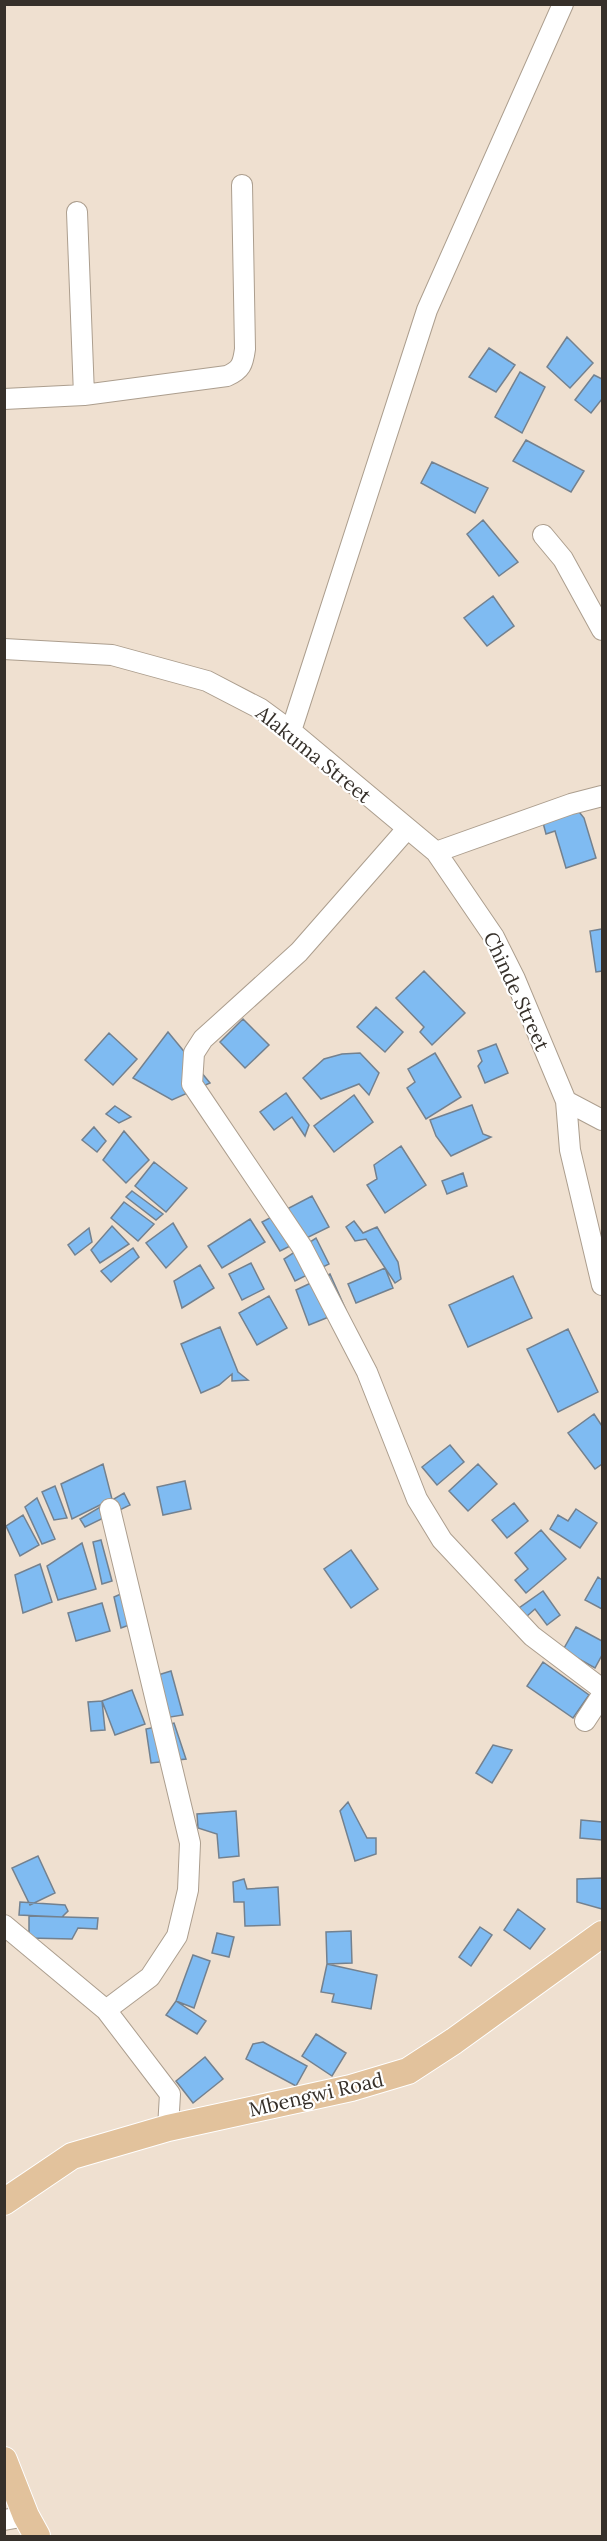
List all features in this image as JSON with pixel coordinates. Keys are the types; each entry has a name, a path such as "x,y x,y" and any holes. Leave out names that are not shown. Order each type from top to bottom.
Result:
{"main road":[{"name":"Mbengwi Road","path":"4,2202 72,2156 168,2128 351,2088 408,2071 454,2041 603,1934"},
{"path":"4,2460 22,2524"}],"street":[{"path":"291,731 427,310 563,4"},
{"path":"4,399 84,395 227,376 238,371 243,363 245,349 242,185"},
{"path":"77,212 84,395"},
{"path":"543,535 563,560 603,630"},
{"name":"Alakuma Street","path":"4,649 112,655 207,681 261,709 291,731 406,830 436,852"},
{"path":"436,852 571,804 603,796"},
{"path":"406,830 299,952 203,1039 194,1053 192,1084 302,1246 367,1372 417,1499 442,1540 532,1636 603,1689"},
{"name":"Chinde Street","path":"436,852 494,937 515,979 566,1101 574,1170 603,1285"},
{"path":"566,1101 603,1120"},
{"path":"106,2010 150,1977 177,1936 188,1890 190,1843 110,1509"},
{"path":"585,1721 603,1695"},
{"path":"4,1925 106,2010 170,2094 168,2128"}],"building":[{"path":"567,337 593,363 570,388 547,367"},
{"path":"489,348 515,365 496,392 469,377"},
{"path":"520,372 545,387 522,433 495,417"},
{"path":"594,375 602,379 602,399 591,413 575,400"},
{"path":"526,440 584,471 571,492 513,461"},
{"path":"432,462 488,488 475,513 421,483"},
{"path":"483,520 518,562 499,576 467,534"},
{"path":"493,596 514,626 487,646 464,618"},
{"path":"576,808 584,818 596,858 566,868 555,831 546,834 542,819"},
{"path":"602,929 602,971 596,972 590,931"},
{"path":"424,971 465,1013 432,1045 420,1032 424,1027 396,998"},
{"path":"376,1007 403,1032 385,1052 357,1027"},
{"path":"243,1019 269,1045 245,1068 220,1042"},
{"path":"168,1032 210,1083 172,1100 133,1078"},
{"path":"109,1033 137,1059 113,1085 85,1060"},
{"path":"496,1044 508,1073 485,1083 478,1066 482,1061 478,1051"},
{"path":"360,1053 379,1073 369,1095 359,1084 321,1099 303,1078 324,1059 342,1054"},
{"path":"435,1053 461,1097 426,1119 407,1088 415,1082 408,1069"},
{"path":"286,1093 309,1125 305,1136 292,1117 274,1130 260,1112"},
{"path":"354,1095 373,1122 334,1152 314,1126"},
{"path":"472,1105 483,1134 491,1137 451,1156 436,1136 430,1120"},
{"path":"115,1106 131,1117 119,1123 106,1114"},
{"path":"94,1127 106,1141 97,1152 82,1140"},
{"path":"124,1131 149,1160 126,1183 103,1160"},
{"path":"401,1146 426,1185 385,1213 367,1185 377,1179 374,1165"},
{"path":"154,1162 187,1188 166,1212 135,1186"},
{"path":"463,1173 467,1186 447,1194 442,1181"},
{"path":"132,1191 163,1214 156,1220 126,1197"},
{"path":"312,1196 329,1227 280,1251 262,1222"},
{"path":"124,1202 154,1224 138,1241 111,1218"},
{"path":"250,1219 265,1242 222,1268 208,1246"},
{"path":"354,1221 363,1233 377,1227 398,1262 401,1279 395,1283 366,1239 355,1241 346,1227"},
{"path":"173,1223 187,1247 166,1268 146,1243"},
{"path":"112,1226 129,1244 100,1263 91,1250"},
{"path":"89,1228 92,1242 75,1255 68,1245"},
{"path":"316,1238 329,1264 295,1281 284,1259"},
{"path":"133,1248 139,1257 111,1282 101,1271"},
{"path":"251,1263 264,1289 242,1300 229,1274"},
{"path":"200,1265 214,1288 182,1308 174,1281"},
{"path":"385,1268 393,1288 356,1303 348,1284"},
{"path":"330,1274 346,1310 309,1325 296,1290"},
{"path":"513,1276 532,1318 468,1347 449,1305"},
{"path":"269,1296 287,1328 257,1345 239,1313"},
{"path":"220,1327 238,1372 248,1380 232,1381 232,1374 219,1385 201,1393 181,1344"},
{"path":"568,1329 598,1392 558,1412 527,1349"},
{"path":"594,1414 602,1426 602,1464 595,1469 568,1433"},
{"path":"450,1445 464,1462 437,1485 422,1467"},
{"path":"103,1464 112,1499 72,1519 61,1484"},
{"path":"478,1464 497,1484 468,1511 449,1491"},
{"path":"185,1481 191,1509 163,1515 157,1487"},
{"path":"55,1486 67,1518 54,1520 42,1492"},
{"path":"124,1493 130,1505 85,1527 80,1519"},
{"path":"37,1498 55,1539 42,1544 25,1507"},
{"path":"514,1503 528,1521 507,1538 492,1520"},
{"path":"576,1509 597,1523 580,1548 550,1529 558,1515 568,1521"},
{"path":"23,1515 39,1545 20,1556 6,1526"},
{"path":"541,1530 566,1559 526,1593 515,1580 528,1569 515,1553"},
{"path":"101,1540 112,1581 102,1584 93,1542"},
{"path":"82,1543 96,1589 58,1600 47,1566"},
{"path":"351,1550 378,1589 351,1608 324,1569"},
{"path":"40,1564 52,1602 23,1613 15,1575"},
{"path":"598,1577 602,1580 602,1609 585,1600"},
{"path":"137,1587 143,1620 121,1628 114,1597"},
{"path":"543,1591 560,1615 547,1625 535,1609 526,1617 519,1608"},
{"path":"102,1603 110,1631 76,1641 68,1613"},
{"path":"576,1627 602,1641 602,1655 595,1668 563,1650"},
{"path":"543,1662 589,1695 573,1718 527,1686"},
{"path":"171,1671 183,1715 152,1720 145,1679"},
{"path":"132,1690 145,1724 115,1735 102,1701"},
{"path":"102,1701 105,1730 91,1731 88,1702"},
{"path":"174,1723 186,1759 151,1763 146,1729"},
{"path":"493,1745 512,1750 492,1783 476,1773"},
{"path":"348,1802 367,1838 376,1838 376,1854 355,1861 340,1811"},
{"path":"236,1811 239,1856 219,1858 217,1834 198,1828 197,1814"},
{"path":"581,1820 602,1822 602,1840 580,1838"},
{"path":"38,1856 55,1893 30,1905 12,1868"},
{"path":"602,1878 602,1909 577,1902 577,1879"},
{"path":"244,1879 247,1889 278,1887 280,1925 245,1926 244,1902 234,1902 233,1882"},
{"path":"20,1902 65,1905 68,1911 62,1917 19,1915"},
{"path":"518,1909 545,1929 530,1949 504,1930"},
{"path":"29,1916 98,1918 97,1929 78,1928 72,1939 29,1938"},
{"path":"480,1927 492,1935 471,1966 459,1957"},
{"path":"351,1931 352,1963 327,1964 326,1932"},
{"path":"217,1933 234,1937 229,1957 212,1953"},
{"path":"193,1955 210,1961 194,2008 176,2001"},
{"path":"327,1964 377,1975 371,2009 332,2002 334,1994 321,1992"},
{"path":"176,2001 206,2021 197,2034 166,2015"},
{"path":"316,2034 346,2053 332,2076 302,2056"},
{"path":"263,2042 307,2066 296,2086 246,2059 253,2044"},
{"path":"205,2057 223,2079 193,2103 176,2081"}]}
